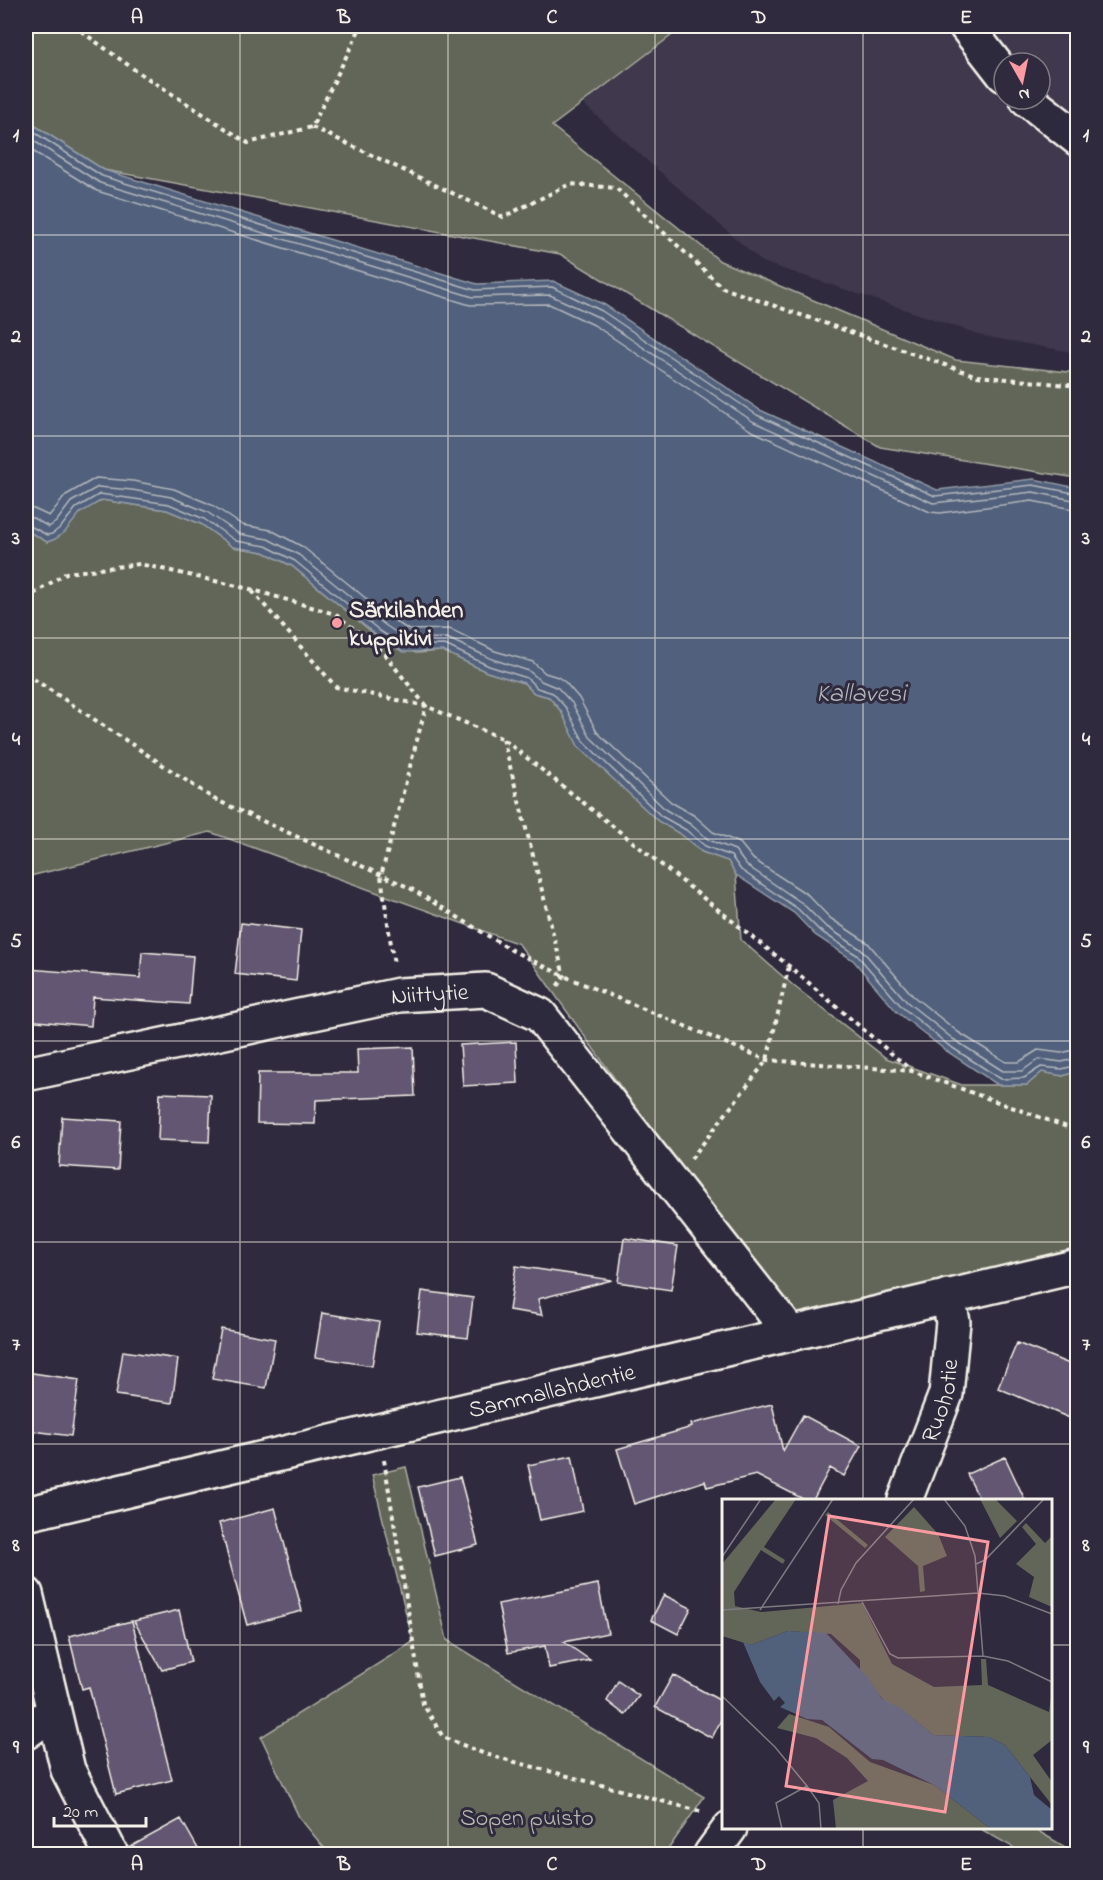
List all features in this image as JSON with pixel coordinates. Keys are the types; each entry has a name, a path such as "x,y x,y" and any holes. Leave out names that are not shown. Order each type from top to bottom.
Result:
{"street":[{"path":"966,26 992,60"},
{"path":"1042,111 1077,140"},
{"name":"Niittytie","path":"26,1074 399,995 486,990 540,1015 791,1334"},
{"name":"Sammallahdentie","path":"26,1514 1077,1266"},
{"name":"Ruohotie","path":"905,1499 946,1394 953,1322 948,1296"},
{"path":"26,1594 68,1770 111,1854"},
{"path":"26,1732 53,1712"},
{"path":"711,1854 721,1821"}],"path":[{"path":"74,26 135,70 248,143 312,127 503,217 570,184 616,188 723,288 977,376 1077,386"},
{"path":"312,127 361,26"},
{"path":"26,599 66,573 140,564 250,589 335,614 381,650 426,706"},
{"path":"250,589 336,687 426,706 503,739 789,966 912,1071"},
{"path":"26,674 214,799 410,888 513,951 564,976 767,1060 912,1071 1077,1131"},
{"path":"399,995 381,876 426,706"},
{"path":"503,739 564,976"},
{"path":"673,1183 767,1060 789,966"},
{"path":"383,1453 423,1704 443,1737 485,1754 721,1821"}],"shaded area":[{"path":"685,26 1077,26 1077,353 987,337 762,262 583,104"}],"green space":[{"path":"26,26 684,26 552,126 720,261 956,360 1077,373 1077,478 880,447 560,254 104,170 26,120"},
{"path":"102,500 167,510 201,524 233,547 264,552 292,566 377,636 416,653 443,651 487,672 524,683 534,693 549,697 561,711 579,746 658,821 682,835 702,852 728,861 736,875 741,940 795,987 886,1058 962,1085 1027,1085 1042,1072 1063,1076 1077,1071 1077,1257 790,1325 519,944 210,832 26,877 26,530 47,542 62,533 82,511"},
{"name":"Sopen puisto","path":"406,1467 447,1640 704,1797 665,1854 329,1854 299,1817 261,1737 413,1642 372,1475"},
{"path":"981,1829 1035,1829 1077,1854 1025,1854"}],"water":[{"name":"Kallavesi","path":"26,120 104,170 299,230 477,284 553,281 605,305 760,410 937,490 1034,479 1077,488 1077,1071 1063,1076 1042,1072 1027,1085 998,1085 945,1050 897,1012 853,960 815,935 794,913 736,875 728,861 702,852 682,835 658,821 578,746 561,711 549,697 534,693 524,683 487,672 443,651 403,652 377,636 292,566 264,552 233,547 201,524 167,510 102,500 80,513 65,532 55,539 47,542 26,530"}],"building":[{"path":"241,923 301,930 296,981 235,974"},
{"path":"142,952 193,956 189,1004 93,997 91,1026 26,1020 29,969 140,978"},
{"path":"516,1042 518,1083 463,1086 460,1045"},
{"path":"413,1047 415,1096 316,1100 315,1124 257,1123 258,1073 358,1073 357,1049"},
{"path":"160,1093 211,1095 209,1142 158,1140"},
{"path":"62,1117 121,1121 118,1170 59,1166"},
{"path":"624,1238 678,1246 671,1290 618,1282"},
{"path":"516,1266 612,1280 538,1299 542,1315 509,1310"},
{"path":"422,1291 473,1298 468,1338 417,1332"},
{"path":"322,1313 379,1322 372,1366 315,1357"},
{"path":"221,1329 275,1339 266,1388 212,1379"},
{"path":"1017,1343 1077,1367 1077,1421 998,1388"},
{"path":"123,1351 178,1359 172,1403 116,1395"},
{"path":"26,1372 79,1380 71,1436 26,1430"},
{"path":"772,1404 783,1451 803,1415 861,1446 844,1476 830,1468 814,1499 803,1499 756,1475 707,1487 705,1481 634,1504 617,1449 692,1427 691,1424"},
{"path":"572,1456 583,1511 540,1520 528,1465"},
{"path":"1005,1457 1025,1499 980,1499 967,1474"},
{"path":"460,1477 478,1545 435,1556 418,1487"},
{"path":"275,1508 302,1611 247,1625 219,1523"},
{"path":"598,1584 608,1633 564,1642 590,1660 549,1668 545,1646 508,1653 498,1604"},
{"path":"664,1595 691,1608 678,1634 651,1620"},
{"path":"179,1610 191,1662 162,1670 134,1621"},
{"path":"132,1621 172,1780 116,1794 89,1687 82,1689 69,1636"},
{"path":"673,1675 722,1701 722,1718 712,1738 655,1707"},
{"path":"618,1681 639,1696 625,1715 607,1701"},
{"path":"181,1819 201,1854 130,1854 128,1848"}],"place":[{"name":"Särkilahden kuppikivi","path":"337,623"}]}
